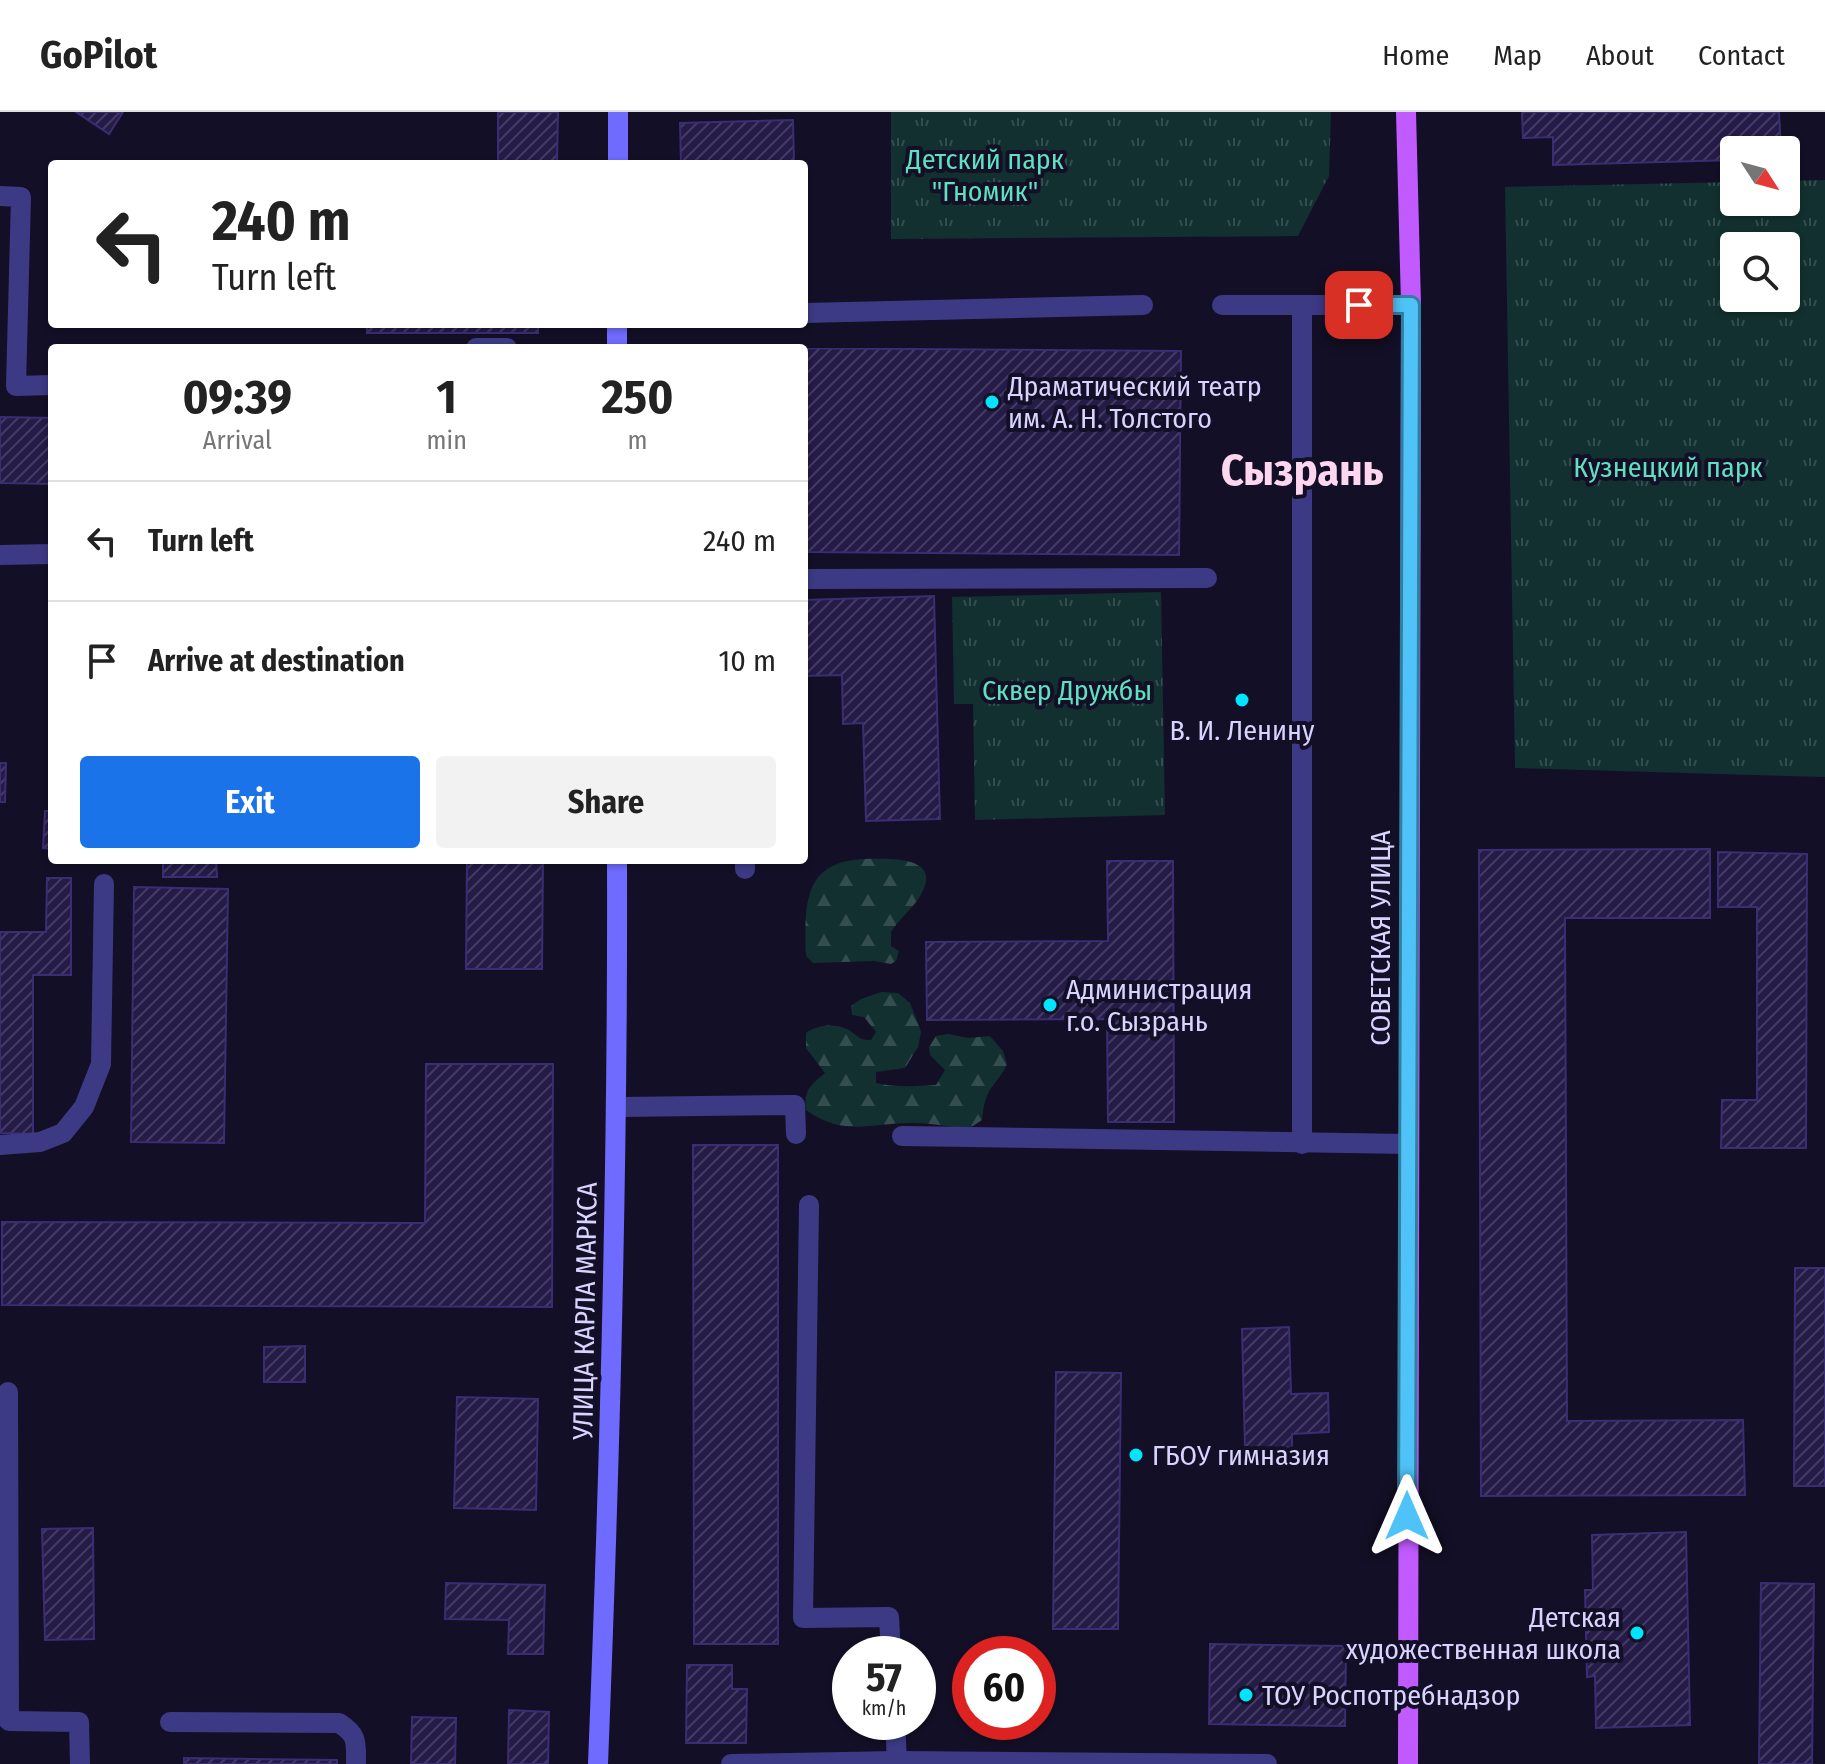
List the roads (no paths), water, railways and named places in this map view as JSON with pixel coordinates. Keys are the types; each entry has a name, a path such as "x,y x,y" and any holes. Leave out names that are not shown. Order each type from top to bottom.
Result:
{"main road":[{"name":"СОВЕТСКАЯ УЛИЦА","path":"1406,112 1411,305 1408,1764"}],"street":[{"path":"618,112 618,160"},
{"path":"0,196 21,197 16,386 48,385"},
{"path":"808,313 1143,305"},
{"path":"1222,305 1411,305"},
{"path":"1302,306 1302,1144"},
{"path":"0,555 48,554"},
{"path":"808,579 1207,578"},
{"name":"УЛИЦА КАРЛА МАРКСА","path":"598,1764 611,1428 618,1107 617,864"},
{"path":"0,1145 40,1142 63,1133 84,1107 101,1064 104,884"},
{"path":"618,1107 795,1105 796,1134"},
{"path":"902,1136 1407,1144"},
{"path":"809,1205 803,1618 889,1617 890,1636"},
{"path":"8,1392 9,1721 79,1722 80,1764"},
{"path":"170,1722 339,1723 351,1731 356,1742 356,1764"},
{"path":"896,1740 897,1761"},
{"path":"731,1764 897,1761 1267,1764"}],"place":[{"name":"Драматический театр им. А. Н. Толстого","path":"992,402"},
{"name":"В. И. Ленину","path":"1242,700"},
{"name":"Администрация г.о. Сызрань","path":"1050,1005"},
{"name":"ГБОУ гимназия","path":"1136,1455"},
{"name":"Детская художественная школа","path":"1637,1633"},
{"name":"ТОУ Роспотребнадзор","path":"1246,1695"}],"district":[{"name":"Сызрань","path":"1302,470"}],"park label":[{"name":"Детский парк \"Гномик\"","path":"985,175"},
{"name":"Кузнецкий парк","path":"1668,467"},
{"name":"Сквер Дружбы","path":"1067,690"}]}
